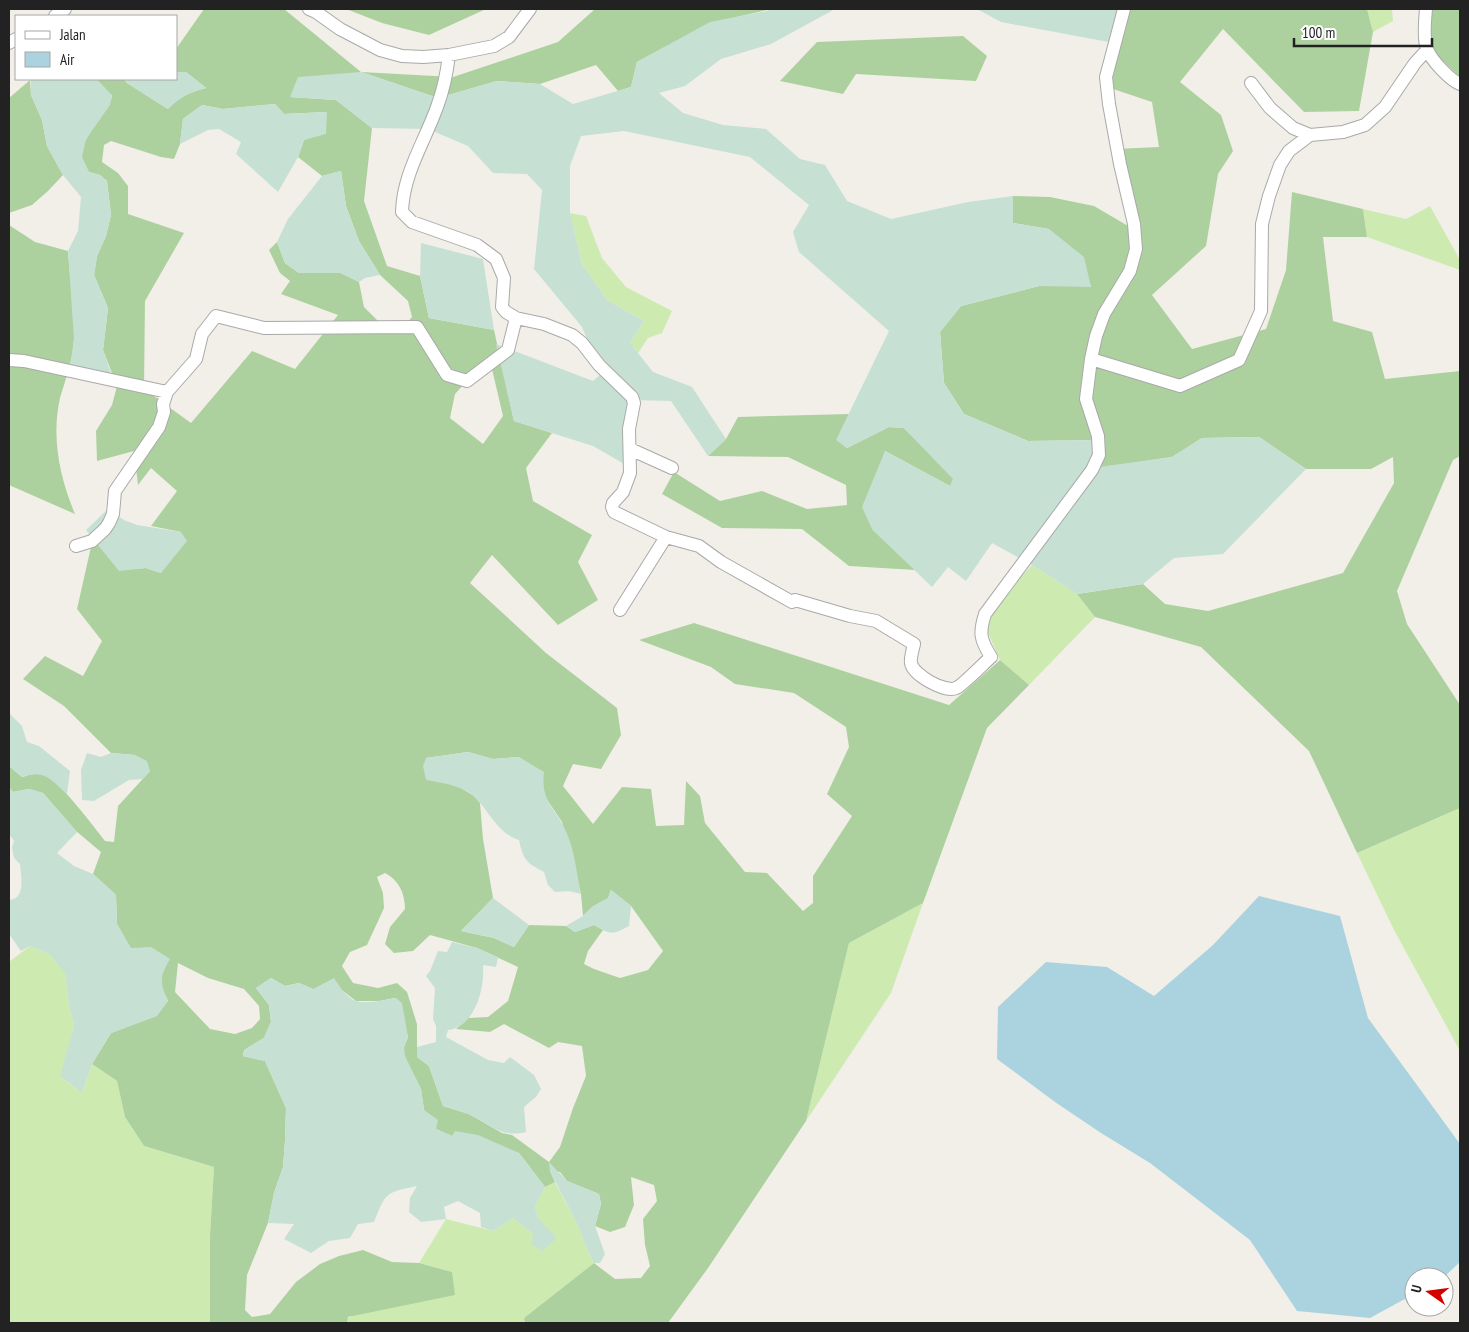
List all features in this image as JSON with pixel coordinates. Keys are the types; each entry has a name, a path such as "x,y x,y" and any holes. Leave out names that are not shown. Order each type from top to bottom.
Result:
{"street":[{"path":"309,9 340,29 380,50 402,56 423,57 449,55 494,46 509,37 530,9"},
{"path":"449,55 448,67 437,108 421,143 403,194 402,212 412,222 477,245 496,259 504,278 502,307 506,312 516,318 544,324 572,335 582,343 599,364 632,397 634,403 629,429 630,473 623,492 613,503 614,512 666,537 699,546 721,562 792,602 795,600 850,616 876,621 914,644 911,663 914,668 943,689 956,688 991,657 984,646 980,629 985,614 1092,470 1099,455 1098,436 1086,398 1091,359 1096,336 1104,314 1130,271 1136,249 1134,224 1120,164 1106,77 1124,9"},
{"path":"1426,9 1424,22 1427,50 1447,76 1460,84"},
{"path":"1251,82 1270,108 1293,128 1310,135 1343,132 1364,125 1372,120 1385,107 1415,63 1427,50"},
{"path":"1091,359 1180,386 1238,360 1261,311 1262,224 1269,196 1280,165 1290,151 1310,135"},
{"path":"76,546 92,541 109,523 113,514 115,491 159,427 164,412 163,404 167,392 196,359 202,334 216,316 264,328 417,326 447,375 467,380 508,350 516,318"},
{"path":"9,360 24,361 167,392"},
{"path":"630,449 672,468"},
{"path":"620,610 666,537"}],"green space":[{"path":"204,9 284,9 361,72 290,97 336,100 372,128 364,201 387,266 420,276 429,318 494,330 514,421 552,433 526,468 533,501 592,535 578,562 598,600 558,625 492,555 470,583 546,653 617,708 621,735 601,769 573,764 563,786 593,824 622,787 651,789 656,826 684,825 686,781 700,796 705,823 745,872 767,873 803,911 813,903 813,876 852,816 827,794 849,747 846,727 794,693 735,684 711,667 639,640 694,623 949,705 1000,660 1029,685 987,728 923,903 849,943 806,1121 708,1268 668,1323 525,1323 524,1318 594,1263 615,1279 641,1278 650,1266 645,1245 643,1219 657,1201 654,1185 631,1177 634,1205 625,1227 610,1232 595,1226 601,1204 599,1194 567,1181 560,1172 550,1171 555,1182 545,1187 519,1153 452,1136 436,1129 424,1110 421,1089 404,1056 404,1047 408,1037 395,998 379,1001 356,1001 343,991 313,989 299,983 285,986 271,978 256,988 269,1005 271,1022 264,1038 244,1050 243,1056 265,1061 286,1108 283,1167 274,1193 268,1223 247,1275 245,1310 252,1317 270,1314 296,1282 320,1264 339,1256 363,1250 392,1262 419,1263 452,1272 455,1295 348,1317 347,1323 210,1323 210,1235 214,1167 144,1146 125,1117 117,1081 92,1064 111,1033 156,1016 168,1001 162,988 161,974 131,949 117,924 116,895 93,874 101,852 76,831 43,793 29,789 13,792 9,787 9,766 22,777 39,774 51,779 59,785 105,841 114,842 118,806 150,771 135,755 111,753 64,706 23,679 45,656 83,676 102,641 77,609 93,538 119,570 146,568 161,573 181,532 151,526 177,491 151,468 138,485 134,451 97,461 96,431 112,405 117,386 103,350 108,308 94,275 97,256 106,236 111,215 107,181 100,175 89,172 82,158 82,151 84,143 105,111 112,96 97,80 125,80 168,109 185,95 206,88 186,72 178,72 178,46","holes":["275,104 284,114 327,112 304,140 298,157 322,176 341,171 346,206 359,241 380,275 408,301 412,317 404,326 383,326 364,307 359,282 341,273 299,273 285,263 277,242 269,250 280,273 290,281 281,294 338,315 295,369 252,351 191,423 144,389 145,301 184,233 128,214 128,186 118,173 102,162 104,145 111,141 161,157 174,159 180,144 183,119 202,105 223,109","492,369 503,416 483,444 450,418 455,394 475,372","468,752 493,759 519,757 542,786 546,798 562,822 581,894 583,916 592,907 608,898 611,890 631,906 663,951 648,970 620,978 584,964 588,951 603,930 594,925 575,932 566,926 529,925 514,947 494,938 461,931 493,898 483,839 480,803 474,796 461,788 426,758","385,873 394,879 400,888 405,903 405,909 390,927 385,944 394,953 413,951 430,935 477,948 518,967 508,1001 488,1017 468,1018 456,1029 490,1032 504,1024 549,1048 558,1042 582,1046 586,1076 560,1147 549,1162 512,1135 502,1133 469,1114 443,1106 429,1066 417,1057 417,1024 407,992 397,983 378,988 353,983 342,966 350,952 367,945 384,908 383,893 377,877","178,963 208,978 244,989 259,1006 260,1019 252,1028 235,1034 210,1029 175,992"]},
{"path":"346,9 486,9 429,35 382,23"},
{"path":"595,9 769,9 710,23 637,62 631,87 618,91 596,65 540,84 497,81 438,98 361,72 453,77 558,42"},
{"path":"769,9 835,9 771,44 721,59 685,86 659,93 683,113 723,125 766,129 800,159 825,165 847,201 891,219 968,202 1013,196 1013,223 1049,229 1084,257 1091,287 1039,286 961,306 940,332 944,383 964,414 1028,441 1101,440 1099,467 1172,457 1202,438 1259,437 1306,469 1223,554 1174,558 1143,584 1077,594 1032,565 992,543 966,581 948,567 932,587 872,529 862,507 885,451 950,486 953,479 904,428 889,427 847,448 836,440 889,331 799,252 793,232 809,205 750,157 624,131 581,136 570,166 570,213 582,264 607,300 644,321 630,343 653,372 692,387 726,439 708,456 671,401 634,400 626,465 593,446 514,421 496,344 593,381 602,373 582,327 534,269 542,190 527,174 493,173 468,146 428,129 372,128 336,100 290,97 298,77 361,72 438,98 497,81 540,84 573,104 631,87 637,62 710,22 767,11"},
{"path":"977,9 1120,9 1114,43 1001,22"},
{"path":"1120,9 1367,9 1373,32 1359,111 1304,112 1223,29 1180,82 1221,115 1233,151 1218,174 1206,246 1152,295 1192,349 1266,329 1286,270 1292,192 1363,209 1367,237 1323,237 1333,321 1372,332 1385,379 1460,371 1460,456 1453,460 1397,591 1407,624 1460,705 1460,808 1357,853 1309,751 1201,647 1095,617 1077,594 1143,584 1165,604 1208,611 1343,573 1394,483 1393,457 1371,469 1306,469 1259,437 1202,438 1172,457 1099,468 1101,440 1028,441 964,414 944,383 940,332 961,306 1039,286 1091,286 1049,229 1013,223 1013,196 1050,197 1094,206 1135,230 1115,149 1159,147 1152,102 1107,87"},
{"path":"1367,9 1392,9 1393,21 1373,32"},
{"path":"1430,9 1460,9 1460,77 1428,47"},
{"path":"963,36 987,56 976,81 856,74 843,94 780,81 817,42"},
{"path":"178,72 186,72 206,88 195,91 177,101 168,109 125,80 178,80"},
{"path":"30,80 31,95 42,120 47,146 63,175 32,205 9,213 9,98"},
{"path":"31,80 97,80 112,95 110,105 86,139 82,157 89,172 100,175 107,181 111,215 106,236 97,256 94,275 108,308 103,350 112,376 70,368 74,339 68,251 78,231 81,197 63,175 47,146 42,120 31,95"},
{"path":"275,104 284,114 327,112 326,134 304,140 298,157 278,192 236,154 241,142 219,129 208,130 180,144 183,119 202,105 223,109"},
{"path":"341,171 346,206 359,241 380,275 365,278 359,282 340,273 299,273 285,263 277,242 288,219 322,176"},
{"path":"1430,206 1460,260 1460,270 1367,237 1363,209 1406,219"},
{"path":"570,213 586,216 602,258 626,287 672,311 662,333 648,338 638,353 630,343 644,321 607,300 582,264"},
{"path":"9,225 35,242 68,251 74,339 71,362 60,398 56,428 61,472 75,514 9,485"},
{"path":"421,243 483,259 494,330 429,318 420,276"},
{"path":"849,414 837,440 847,448 889,427 904,428 954,479 950,486 885,451 872,529 915,570 849,566 802,529 722,528 662,494 674,472 720,501 762,491 807,509 847,505 846,485 788,457 708,456 726,439 738,417"},
{"path":"108,509 124,520 137,525 181,532 187,541 161,573 146,568 119,571 86,530"},
{"path":"1032,565 1077,594 1095,617 1029,685 1000,660 982,619"},
{"path":"9,713 22,726 27,742 39,746 70,771 67,794 47,777 36,774 22,777 9,766"},
{"path":"468,752 493,759 519,757 544,772 543,783 547,799 568,836 581,894 569,891 555,892 548,885 544,872 526,860 519,840 505,833 469,792 445,783 426,780 423,766 426,758"},
{"path":"87,753 101,757 111,753 135,755 147,761 150,771 143,779 129,780 94,801 82,800 81,770"},
{"path":"9,787 13,792 29,789 43,793 77,832 57,853 74,866 93,874 116,895 117,924 131,948 151,947 170,959 162,979 163,989 168,1001 157,1016 111,1033 92,1064 82,1093 60,1076 74,1026 65,973 49,954 30,946 21,951 9,934 9,900 18,896 21,881 20,864 14,858 12,847 14,841 9,834"},
{"path":"1460,808 1460,1051 1394,930 1357,853"},
{"path":"611,890 631,906 629,926 612,933 594,925 575,932 566,926 608,898"},
{"path":"493,898 529,925 514,947 494,938 461,931"},
{"path":"923,903 891,993 806,1121 849,943"},
{"path":"452,942 477,948 498,957 496,967 483,965 480,995 471,1014 465,1022 448,1030 446,1037 488,1060 504,1063 510,1057 534,1075 541,1089 536,1097 524,1107 526,1132 502,1132 467,1114 443,1106 429,1066 417,1057 417,1047 436,1042 436,1026 433,1019 435,988 426,976 438,951 447,952"},
{"path":"30,946 49,954 65,972 74,1026 61,1077 82,1093 92,1064 117,1081 125,1117 144,1146 214,1167 210,1235 210,1323 9,1323 9,962"},
{"path":"271,978 285,986 299,983 313,989 334,978 346,995 356,1001 370,1002 396,998 402,1003 408,1037 404,1047 405,1056 421,1089 424,1110 438,1120 436,1129 452,1136 455,1131 478,1135 519,1153 545,1187 535,1207 538,1218 557,1238 542,1251 531,1244 533,1234 513,1218 493,1231 481,1227 480,1213 458,1201 444,1207 446,1219 421,1222 409,1212 410,1198 417,1186 398,1190 388,1195 384,1199 374,1222 358,1224 350,1238 329,1241 311,1253 284,1239 294,1224 268,1223 274,1193 283,1167 286,1108 265,1061 243,1056 244,1050 264,1038 271,1022 269,1005 256,988"},
{"path":"549,1162 567,1181 599,1194 601,1204 595,1226 605,1254 600,1263 594,1263 578,1226 550,1171"},
{"path":"555,1182 578,1226 594,1263 524,1318 525,1323 347,1323 348,1318 452,1272 419,1263 446,1219 493,1231 513,1218 533,1234 556,1238 538,1218 535,1207 545,1187"}],"water":[{"path":"1259,896 1340,916 1368,1018 1460,1144 1460,1262 1454,1268 1404,1267 1404,1299 1370,1318 1297,1311 1250,1240 1150,1163 1055,1102 997,1059 998,1007 1046,962 1107,967 1154,996 1213,945"}]}
